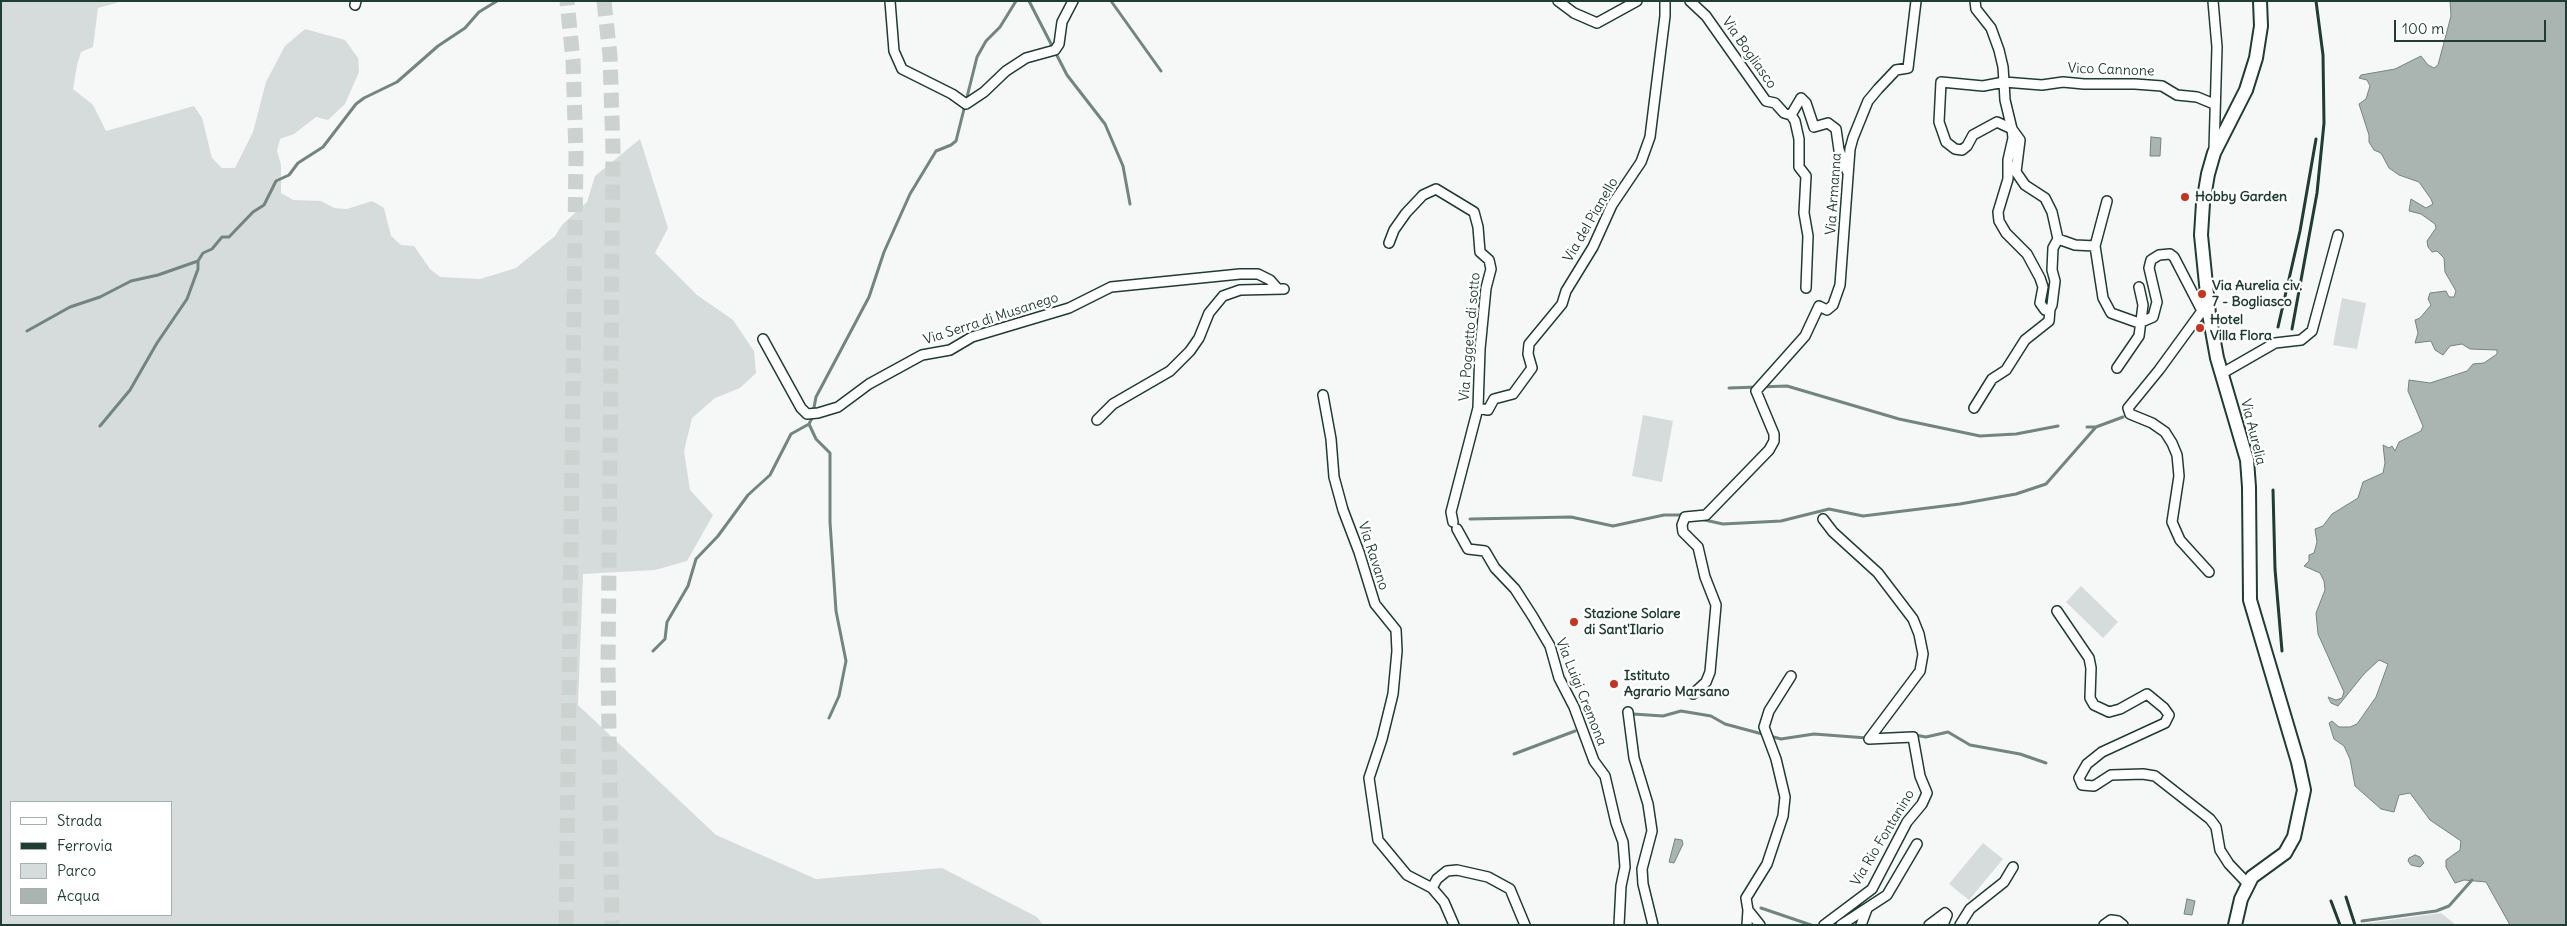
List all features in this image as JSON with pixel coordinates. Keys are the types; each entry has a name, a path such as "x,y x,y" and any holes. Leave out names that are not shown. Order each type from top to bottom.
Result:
{"main road":[{"name":"Via Aurelia","path":"2235,925 2241,899 2248,884 2259,870 2285,853 2294,837 2304,790 2298,762 2255,624 2248,579 2249,488 2247,460 2221,374 2205,312 2202,227 2204,193 2214,153 2246,90 2256,58 2261,26 2260,1"}],"street":[{"path":"890,1 894,51 902,69 952,94 966,104 984,92 1006,71 1026,58 1055,50 1059,44 1062,22 1073,1"},
{"path":"1558,1 1574,13 1597,23 1637,1"},
{"name":"Via del Pianello","path":"1478,408 1488,410 1494,399 1513,394 1532,368 1528,354 1529,344 1562,304 1566,291 1594,247 1612,205 1641,162 1650,137 1665,16 1665,1"},
{"name":"Via Bogliasco","path":"1690,1 1706,16 1766,101 1775,102 1784,113 1792,114"},
{"name":"Via Armanna","path":"1693,694 1706,682 1710,672 1716,605 1705,577 1698,547 1683,532 1682,525 1685,516 1706,515 1769,450 1774,440 1774,434 1756,391 1806,336 1819,306 1827,310 1833,305 1840,285 1848,174 1853,138 1868,101 1896,70 1908,68 1916,1"},
{"path":"1975,1 1976,9 1991,28 1999,50 2005,100 2013,138 2008,160 2008,179 1998,212 1999,221 2006,233 2027,254 2043,286 2041,307 2050,309"},
{"path":"2213,1 2217,47 2214,153"},
{"path":"1974,408 1992,379 2006,370 2025,340 2049,321 2055,281 2052,270 2052,248 2058,238 2050,205 2045,198 2018,178 2016,165 2020,140 2012,129 1997,122 1973,135 1967,146 1962,150 1955,149 1946,142 1938,122 1941,82 1983,86 2004,82"},
{"name":"Vico Cannone","path":"2004,82 2029,85 2063,82 2162,86 2177,95 2197,97 2214,104"},
{"path":"1806,288 1808,236 1804,213 1806,176 1799,167 1799,139 1792,114 1801,98 1806,103 1814,127 1828,123 1836,129 1839,150 1848,174"},
{"name":"Via Poggetto di sotto","path":"1389,243 1394,230 1406,213 1423,195 1436,189 1474,212 1478,227 1480,252 1490,260 1491,269 1486,288 1480,348 1478,408 1451,512"},
{"path":"2107,201 2095,246 2103,298 2111,313 2139,323 2153,317 2157,302 2149,268 2151,260 2159,255 2170,254 2174,257 2205,312 2128,408 2130,414 2152,423 2165,432 2172,443 2177,455 2179,476 2172,522 2180,540 2209,572"},
{"path":"2221,374 2275,343 2301,340 2312,331 2338,235"},
{"path":"2058,238 2076,245 2095,246"},
{"name":"Via Serra di Musanego","path":"763,339 801,408 807,414 818,413 838,407 869,384 922,356 950,350 972,337 1069,308 1111,287 1240,274 1258,274 1270,280 1280,290 1240,290 1223,296 1209,313 1199,338 1190,351 1170,371 1113,404 1096,420"},
{"path":"2118,368 2139,336 2139,323 2143,305 2139,288"},
{"name":"Via Ravano","path":"1323,395 1331,439 1334,477 1343,510 1360,552 1375,604 1396,630 1397,651 1393,694 1382,739 1369,778 1378,840 1407,875 1432,888"},
{"name":"Via Luigi Cremona","path":"1451,512 1455,525 1468,549 1485,551 1495,568 1516,589 1550,646 1559,678 1574,707 1594,761 1605,776 1616,823 1623,842 1625,868 1621,886 1619,925"},
{"name":"Via Rio Fontanino","path":"1823,519 1833,532 1878,573 1913,619 1919,634 1923,654 1920,671 1869,739 1913,737 1920,776 1927,793 1922,804 1907,822 1872,889 1824,925"},
{"path":"2057,611 2089,658 2091,668 2090,698 2094,705 2109,712 2120,709 2147,694 2164,708 2169,715 2165,723 2102,752 2087,764 2079,778 2082,785 2094,786 2111,776 2137,774 2156,776 2210,819 2216,828 2220,850 2235,871 2248,884"},
{"path":"1747,925 1748,910 1746,898 1767,864 1783,816 1785,797 1782,779 1764,727 1769,711 1791,676"},
{"path":"1628,712 1634,758 1648,804 1652,831 1642,869 1643,884 1653,925"},
{"path":"1841,925 1887,895 1917,844"},
{"path":"1960,925 1970,909 2004,882 2013,868"},
{"path":"1460,925 1453,921 1432,888 1437,879 1447,871 1457,870 1488,877 1510,889 1525,925"},
{"path":"1861,925 1868,909"},
{"path":"1748,910 1760,925"},
{"path":"1928,925 1945,912 1947,915 1943,925"},
{"path":"2104,925 2111,920 2118,920 2123,925"}],"green space":[{"path":"1,1 123,1 98,8 93,47 81,52 73,89 93,105 106,131 194,106 202,118 212,158 222,168 235,168 253,132 266,82 285,46 305,29 345,40 358,58 359,72 345,104 328,120 316,117 294,134 280,139 277,151 281,165 281,193 293,200 321,201 334,208 347,209 372,201 384,208 391,236 401,245 414,246 430,269 440,277 480,279 516,268 555,236 562,225 587,202 595,176 640,139 668,228 655,253 697,295 733,320 754,351 756,373 740,388 715,398 692,418 684,451 690,490 713,515 687,561 655,570 583,574 578,705 716,835 816,879 942,868 1037,917 1043,925 1,925"},
{"path":"2342,298 2366,303 2357,349 2333,345"},
{"path":"1643,415 1673,421 1662,482 1632,476"},
{"path":"2081,586 2118,622 2103,638 2066,602"},
{"path":"1983,843 2003,859 1969,900 1949,884"},
{"path":"2441,913 2456,925 2361,924"}],"water":[{"path":"2450,1 2566,1 2566,925 2510,925 2486,882 2464,880 2455,883 2446,867 2446,860 2460,850 2461,841 2430,820 2410,793 2399,795 2394,812 2381,809 2355,786 2350,759 2344,746 2334,739 2329,723 2332,721 2339,727 2350,727 2357,724 2376,697 2388,664 2379,660 2364,674 2338,706 2331,703 2328,697 2336,700 2342,698 2344,692 2318,634 2316,613 2325,590 2324,581 2320,573 2304,566 2309,561 2309,555 2314,553 2317,542 2315,529 2323,526 2332,514 2358,498 2363,482 2383,473 2385,463 2383,445 2389,448 2392,446 2395,451 2399,442 2421,431 2423,426 2408,391 2409,380 2430,383 2467,371 2473,364 2484,363 2497,354 2497,350 2470,349 2462,344 2450,346 2443,355 2435,350 2431,341 2415,343 2418,333 2415,320 2420,318 2431,305 2428,299 2430,293 2446,291 2449,297 2454,297 2456,291 2445,272 2444,258 2437,251 2432,252 2428,247 2427,241 2436,228 2435,224 2421,214 2409,211 2411,199 2426,208 2433,204 2431,199 2419,182 2399,175 2389,168 2381,153 2374,150 2369,142 2369,135 2359,104 2366,99 2370,86 2367,80 2359,78 2361,75 2395,69 2421,56 2428,65 2434,68 2438,65 2451,16"},
{"path":"2151,137 2161,138 2160,156 2150,156"},
{"path":"1675,839 1682,840 1683,844 1674,863 1669,862"},
{"path":"2415,855 2420,857 2424,863 2420,867 2411,865 2408,861 2409,858"},
{"path":"2187,899 2195,901 2192,915 2184,914"}],"waterway":[{"path":"100,426 130,390 157,343 187,299 198,269 198,261 203,253 212,249 222,237 229,237 253,212 264,205 276,181 289,175 298,163 323,147 356,104 364,98 397,82 438,46 465,28 479,12 497,1"},
{"path":"653,651 665,639 667,622 688,586 696,559 718,536 748,495 770,475 791,434 809,424 816,397 869,297 884,252 910,194 936,151 956,141 977,57 986,41 1000,27 1016,1"},
{"path":"1029,1 1067,75 1105,124 1123,166 1130,204"},
{"path":"1111,1 1161,71"},
{"path":"27,331 70,307 100,297 131,281 158,275 198,261"},
{"path":"1729,388 1787,386 1899,419 1980,436 2016,434 2058,426"},
{"path":"1700,519 1723,524 1781,521 1829,509 1863,516 1960,504 2016,494 2046,484 2096,427 2123,417"},
{"path":"809,424 816,439 830,453 830,522 836,611 846,661 839,696 829,718"},
{"path":"2087,427 2096,427"},
{"path":"1470,519 1571,517 1613,526 1664,515 1685,515"},
{"path":"1633,714 1663,716 1681,711 1711,716 1725,724 1781,739 1814,734 1867,738"},
{"path":"1514,754 1575,731"},
{"path":"1915,735 1926,737 1948,732 1970,745 2020,754 2046,763"},
{"path":"2362,921 2436,911 2449,906 2472,880"},
{"path":"1761,908 1811,925"}],"tunnel":[{"path":"566,925 576,155 573,60 567,1"},
{"path":"604,1 610,56 613,151 608,667 612,925"}],"railway":[{"path":"2292,329 2317,193 2324,123 2323,55 2316,1"},
{"path":"2278,327 2300,231 2316,139"},
{"path":"2273,490 2275,569 2282,651"},
{"path":"2346,897 2355,925"},
{"path":"2331,901 2340,925"}],"place":[{"name":"Hobby Garden","path":"2185,197"},
{"name":"Via Aurelia civ. 7 - Bogliasco","path":"2202,294"},
{"name":"Hotel Villa Flora","path":"2200,328"},
{"name":"Stazione Solare di Sant'Ilario","path":"1574,622"},
{"name":"Istituto Agrario Marsano","path":"1614,684"}]}
